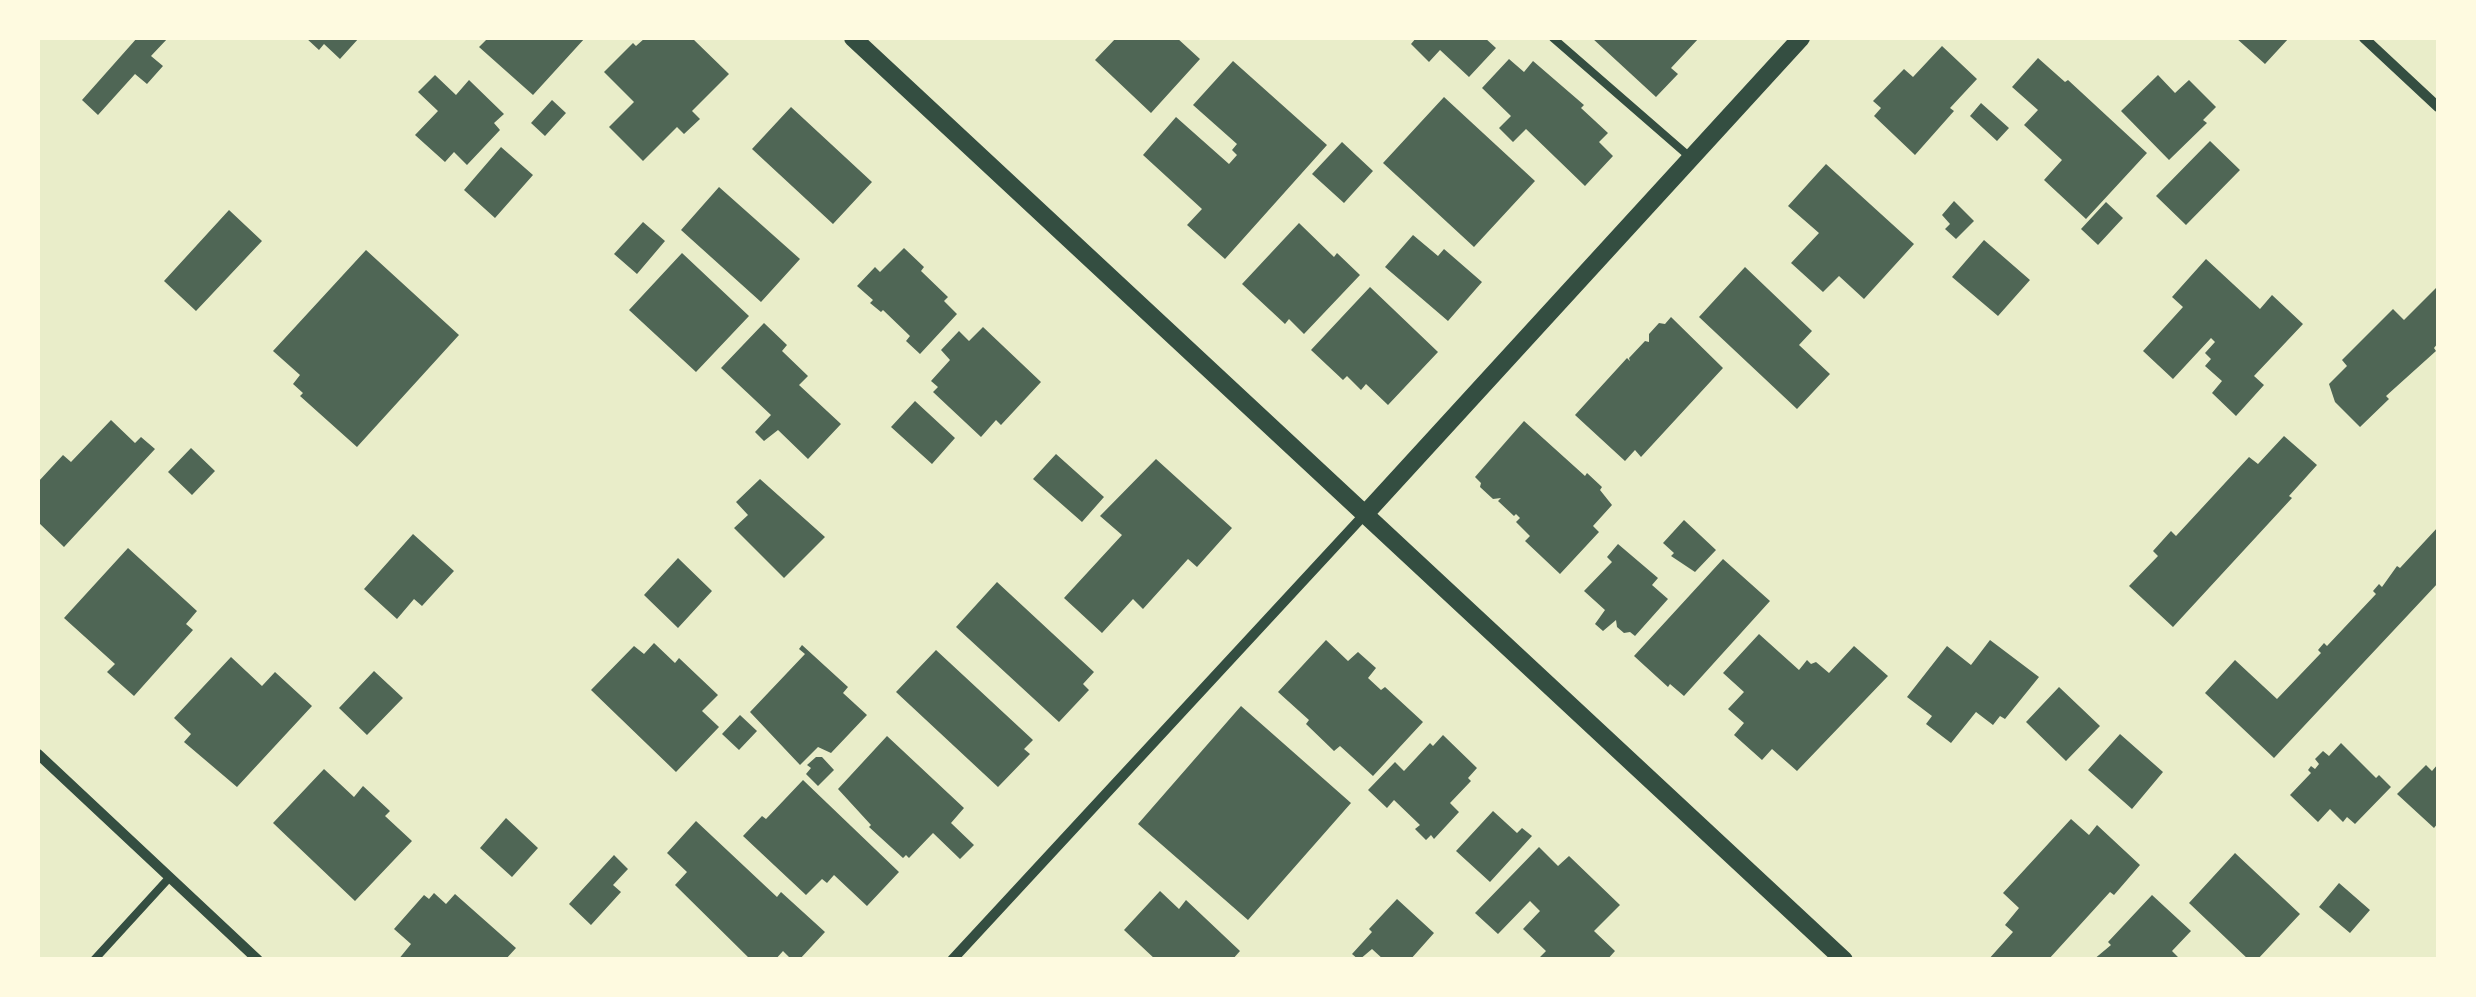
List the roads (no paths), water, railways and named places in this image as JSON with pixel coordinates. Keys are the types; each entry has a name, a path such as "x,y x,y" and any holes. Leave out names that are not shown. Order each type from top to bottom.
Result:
{"street":[{"path":"853,38 1844,960"},
{"path":"952,960 1801,38"},
{"path":"2364,38 2438,107"},
{"path":"38,754 258,960"}],"lane":[{"path":"1553,38 1691,158"},
{"path":"94,960 169,878"}]}
